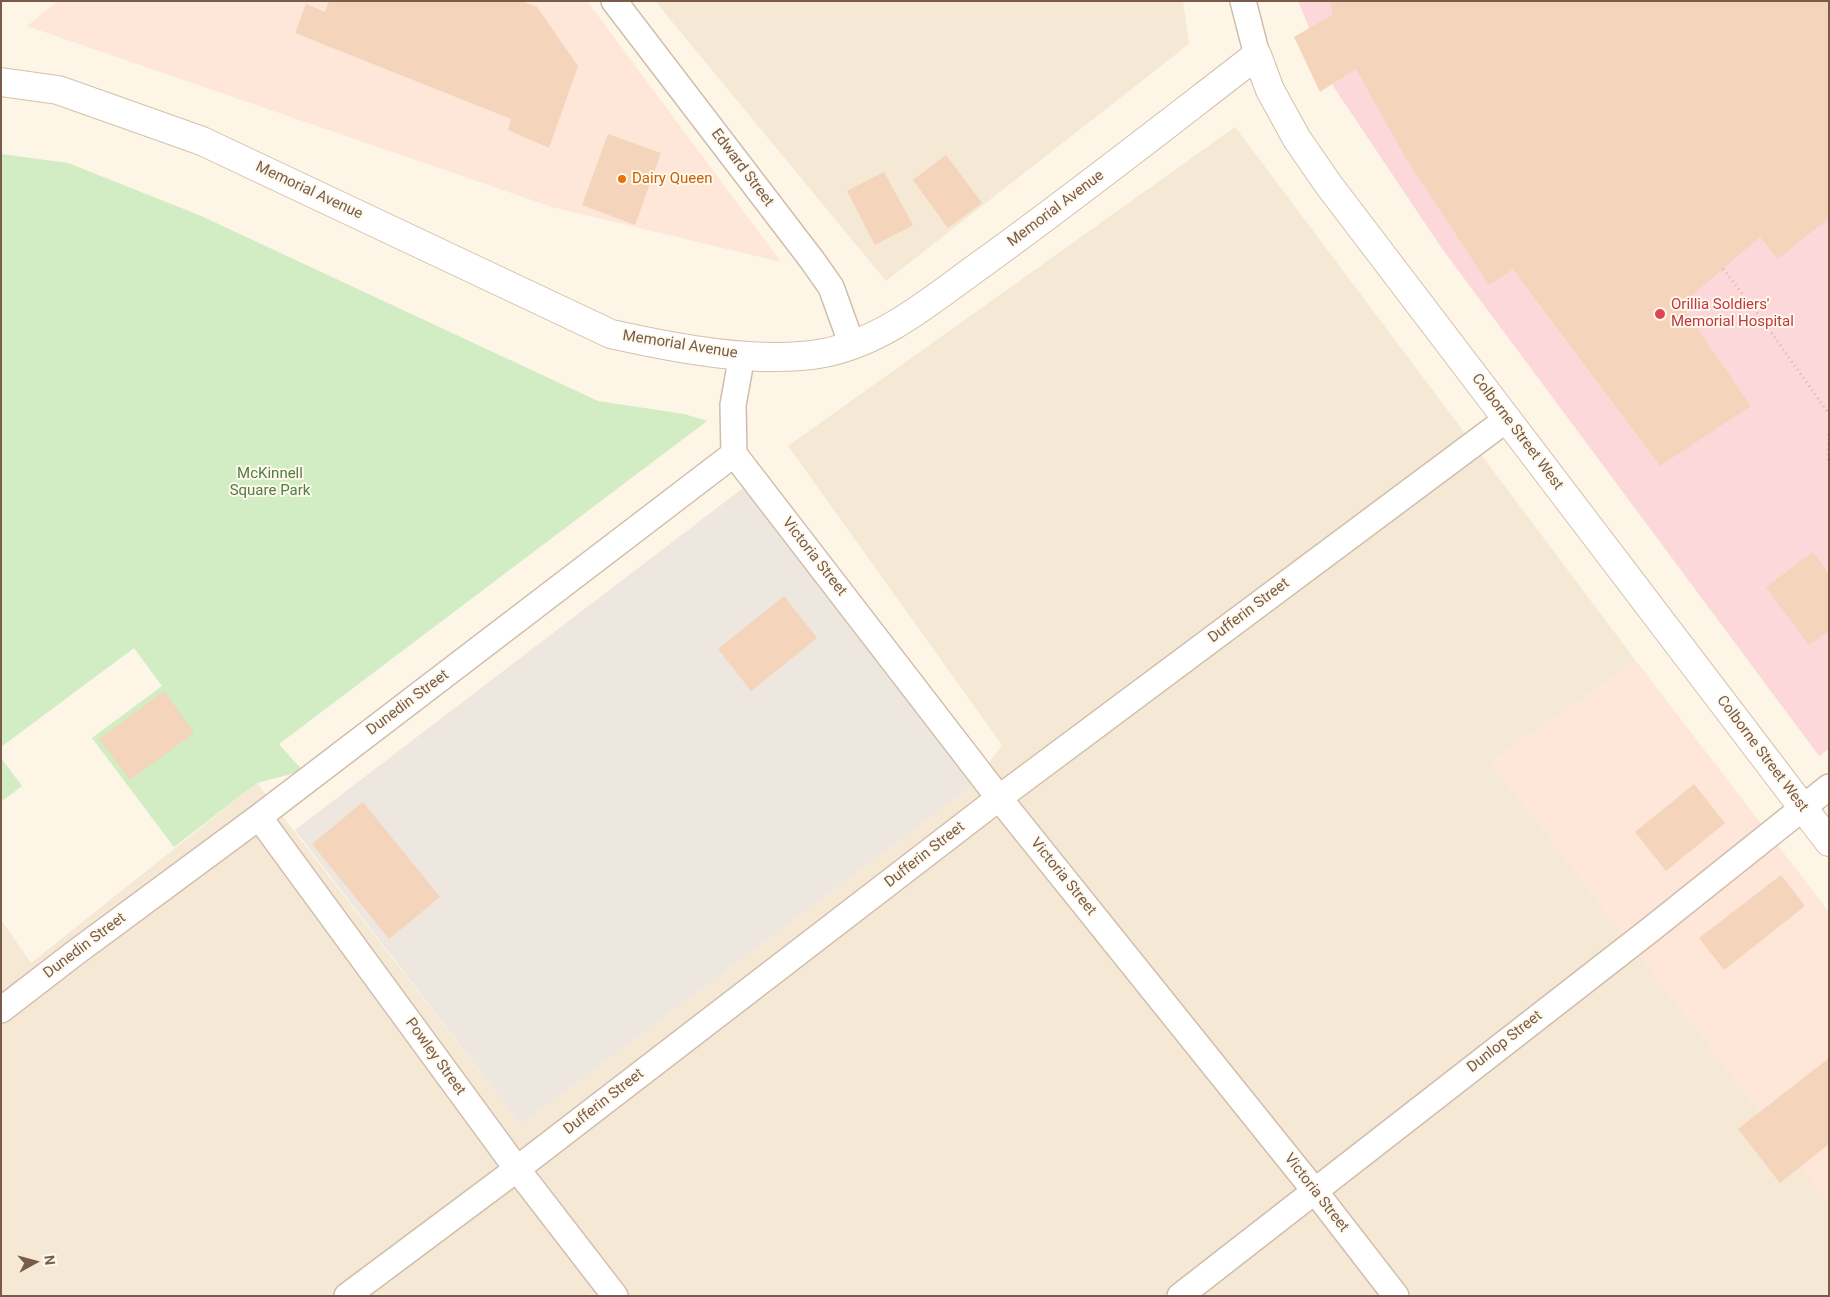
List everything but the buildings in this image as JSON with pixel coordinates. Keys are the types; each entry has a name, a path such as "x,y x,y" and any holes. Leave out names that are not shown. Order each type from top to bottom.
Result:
{"main road":[{"name":"Memorial Avenue","path":"1,82 58,90 202,141 611,334 682,348 742,355 790,357 822,353 852,345 895,325 1029,230 1257,55"},
{"name":"Colborne Street West","path":"1257,55 1270,90 1297,139 1328,184 1829,842"}],"street":[{"name":"Edward Street","path":"614,1 831,287 852,345"},
{"name":"Colborne Street West","path":"1243,1 1257,55"},
{"path":"734,454 733,405 742,355"},
{"name":"Dufferin Street","path":"347,1296 517,1169 999,798 1507,418"},
{"name":"Victoria Street","path":"734,454 999,798 1314,1190 1396,1296"},
{"name":"Dunedin Street","path":"1,1010 74,953 259,817 734,454"},
{"name":"Dunlop Street","path":"1180,1296 1650,930 1829,787"},
{"name":"Powley Street","path":"259,817 517,1169 615,1296"}],"path":[{"path":"1723,269 1756,311 1829,414"},
{"path":"1828,460 1829,431"}],"shaded area":[{"path":"58,1 587,1 781,262 552,207 27,26"},
{"path":"655,1 1183,1 1189,44 886,281"},
{"name":"Orillia Soldiers' Memorial Hospital","path":"1298,1 1829,1 1829,749 1819,756 1443,250 1333,86"},
{"path":"1235,127 1636,661 1491,762 1829,1202 1829,1296 1,1296 1,920 31,963 257,783 521,1125 973,785 1002,745 788,446"},
{"path":"747,485 973,785 521,1125 295,830"},
{"path":"1636,661 1829,912 1829,1202 1491,762"}],"green space":[{"name":"McKinnell Square Park","path":"1,154 68,163 199,215 598,401 684,414 707,421 279,744 303,771 257,783 174,847 92,738 162,686 134,648 1,747"},
{"path":"1,758 22,786 1,802"}],"place":[{"name":"Dairy Queen","path":"622,179"},
{"name":"Orillia Soldiers' Memorial Hospital","path":"1660,314"}]}
